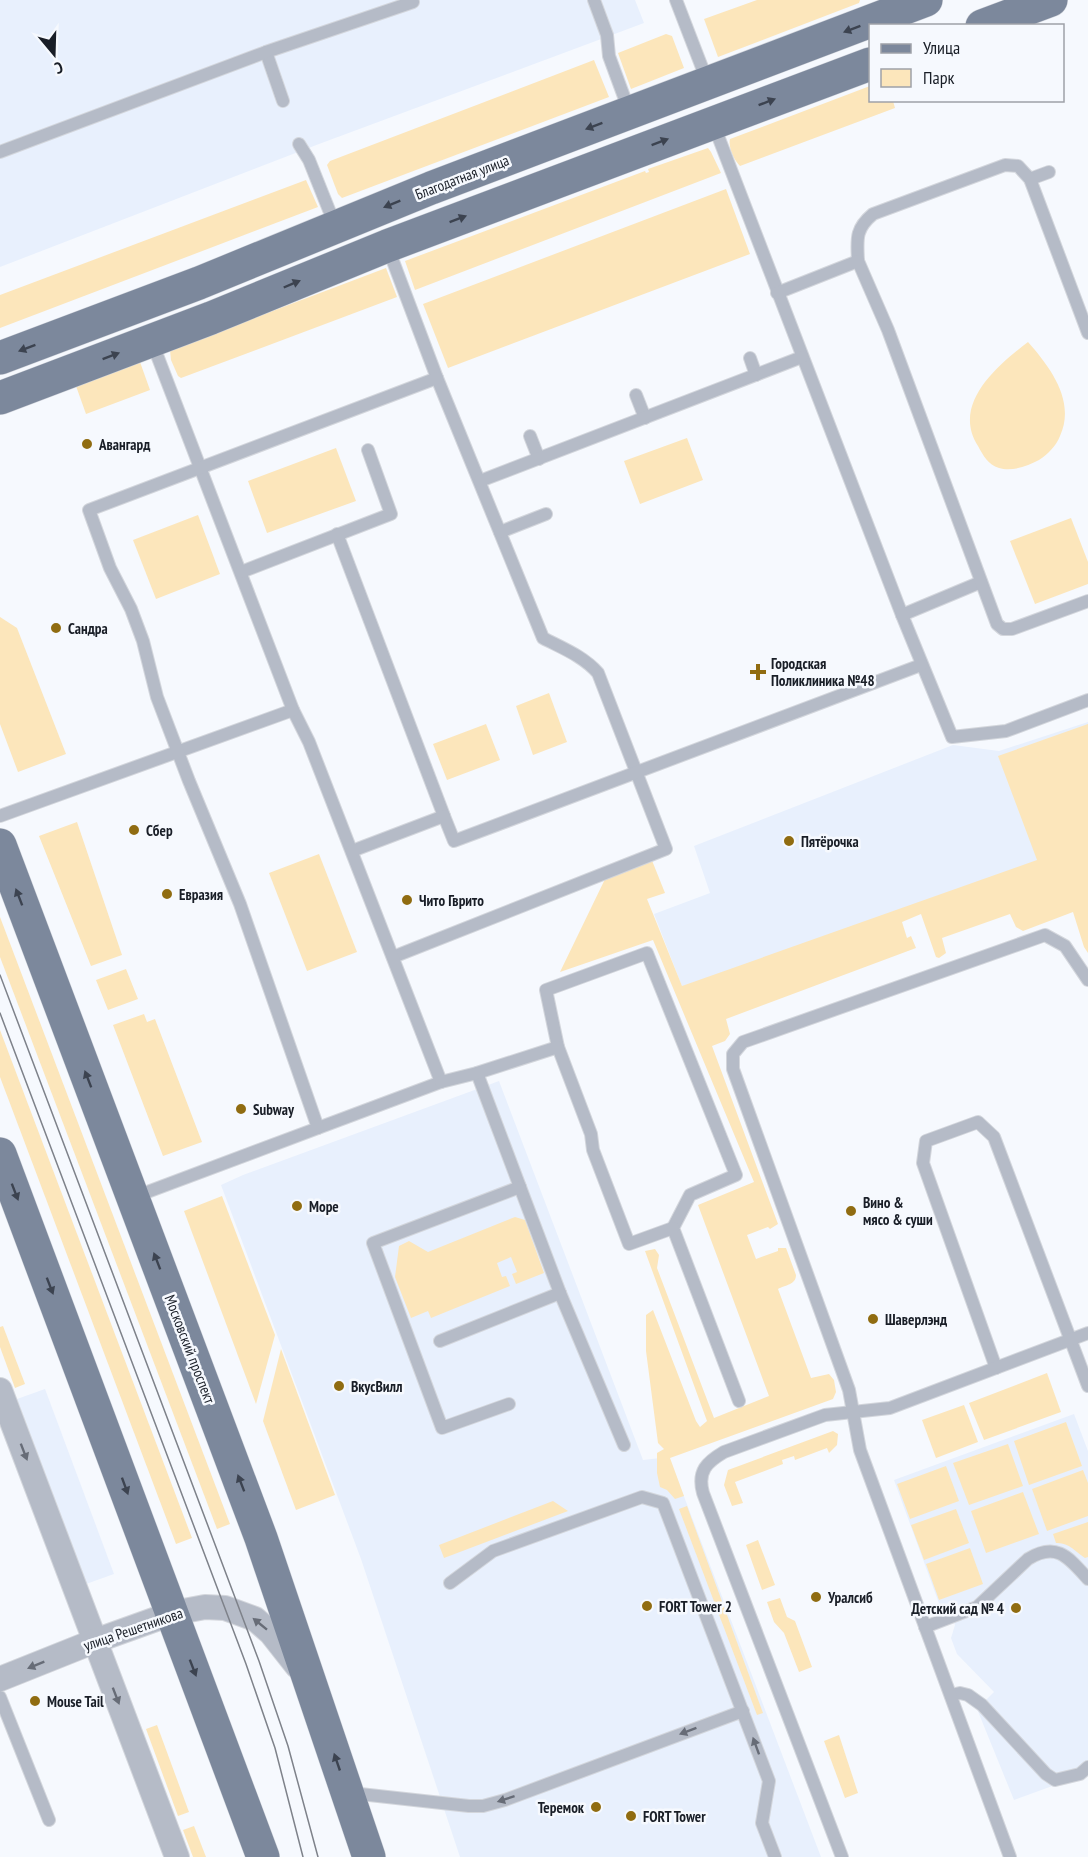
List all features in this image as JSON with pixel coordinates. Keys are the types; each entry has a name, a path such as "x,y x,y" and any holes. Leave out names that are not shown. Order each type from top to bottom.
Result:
{"main road":[{"name":"Благодатная улица","path":"0,358 199,283 336,226 926,0"},
{"path":"987,24 1051,0"},
{"path":"0,398 151,341 387,246 869,64"},
{"name":"Московский проспект","path":"0,845 261,1538 369,1857"},
{"path":"0,1154 263,1857"}],"street":[{"path":"0,1390 177,1857"},
{"name":"улица Решетникова","path":"1,1681 95,1641 173,1613 205,1607 225,1608 255,1619 272,1633 311,1685"}],"lane":[{"path":"594,0 607,36 609,56 630,113"},
{"path":"676,0 708,84"},
{"path":"0,152 266,52 413,2"},
{"path":"266,52 283,101"},
{"path":"713,122 921,665 952,737 1005,731 1088,700"},
{"path":"299,144 309,160 336,226"},
{"path":"1088,333 1030,179 1018,166 1005,165 873,214 861,224 857,242 858,261 884,320 997,624 1002,629 1012,629 1088,601"},
{"path":"1030,179 1049,172"},
{"path":"387,246 437,378 543,638 579,657 598,673 666,849 393,957"},
{"path":"777,293 858,261"},
{"path":"151,341 293,710 309,742 441,1082"},
{"path":"480,481 802,357"},
{"path":"750,358 756,375"},
{"path":"318,1128 240,904 157,697 143,641 131,609 110,568 89,510 437,378"},
{"path":"636,395 645,418"},
{"path":"530,436 538,459"},
{"path":"241,572 391,514 368,450"},
{"path":"500,532 546,514"},
{"path":"337,534 454,841 921,665"},
{"path":"902,615 981,582"},
{"path":"0,816 293,710"},
{"path":"352,852 444,816"},
{"path":"1010,1857 861,1450 849,1390 733,1069 733,1054 743,1042 1044,935 1065,946 1088,980"},
{"path":"647,953 736,1175 690,1195 673,1228 629,1244 593,1150 591,1134 558,1047 546,990 647,953"},
{"path":"133,1197 441,1082 558,1047"},
{"path":"477,1073 560,1293 624,1444"},
{"path":"996,1368 923,1163 926,1141 978,1122 994,1137 1088,1386"},
{"path":"509,1404 442,1428 373,1243 520,1187"},
{"path":"673,1228 739,1401"},
{"path":"440,1341 560,1293"},
{"path":"842,1857 700,1482 702,1472 711,1460 724,1452 825,1415 890,1408 1088,1333"},
{"path":"450,1583 493,1551 642,1497 663,1503 769,1780 762,1823 775,1857"},
{"path":"925,1627 977,1607 1028,1559 1038,1554 1053,1551 1063,1554 1088,1579"},
{"path":"1,1681 49,1820"},
{"path":"951,1695 960,1693 968,1695 982,1705 1055,1780 1080,1774 1088,1767"},
{"path":"347,1793 483,1806 505,1800 743,1711"}],"shaded area":[{"path":"0,0 635,0 644,23 319,144 0,267"},
{"path":"1088,722 1088,918 1044,861 683,989 654,914 710,893 694,846 953,745 999,751"},
{"path":"499,1081 643,1460 669,1457 821,1857 460,1857 361,1559 221,1185"},
{"path":"45,1389 114,1574 86,1584 17,1399"},
{"name":"Детский сад № 4","path":"1074,1414 1088,1451 1088,1773 1014,1800 977,1709 994,1692 957,1654 951,1638 955,1625 949,1609 940,1606 894,1480"}],"green space":[{"path":"757,0 860,0 859,3 718,57 704,19"},
{"path":"666,34 672,36 684,68 631,89 618,53"},
{"path":"594,60 609,97 342,198 338,194 327,165 330,161"},
{"path":"869,86 869,102 893,102 895,108 740,166 734,157 730,139"},
{"path":"708,148 721,173 415,290 405,261 645,171 649,172 648,169"},
{"path":"306,180 318,207 0,328 0,295"},
{"path":"726,189 750,254 448,368 423,304"},
{"path":"386,268 397,297 181,378 178,376 171,360 170,350"},
{"path":"1028,342 1045,362 1058,385 1063,397 1064,423 1056,443 1042,458 1014,469 999,468 986,459 978,446 971,430 970,415 974,401 992,374"},
{"path":"140,362 150,390 86,414 76,386"},
{"path":"687,438 703,480 640,504 624,461"},
{"path":"336,448 356,501 267,533 248,481"},
{"path":"198,515 220,574 156,599 133,540"},
{"path":"1071,518 1088,562 1088,584 1035,604 1010,541"},
{"path":"0,617 17,628 66,754 18,772 0,724"},
{"path":"549,693 567,742 533,755 516,706"},
{"path":"486,724 500,760 447,780 433,744"},
{"path":"1088,724 1088,953 1073,912 1023,931 1016,927 1010,914 942,938 946,953 939,958 936,957 921,914 902,922 907,938 911,936 916,948 726,1019 730,1034 725,1041 712,1046 778,1224 770,1229 768,1227 747,1235 756,1259 778,1251 778,1248 786,1248 796,1278 792,1283 778,1289 811,1378 829,1374 834,1380 836,1392 833,1399 670,1458 684,1496 675,1499 667,1490 660,1487 657,1473 657,1453 664,1449 658,1443 646,1351 646,1315 653,1310 696,1421 700,1427 707,1421 645,1251 655,1249 659,1255 657,1268 714,1418 769,1396 698,1205 754,1182 653,940 560,972 607,875 651,858 665,893 647,899 682,986 1037,860 998,756"},
{"path":"77,822 122,955 91,966 39,836"},
{"path":"319,854 357,952 307,971 269,873"},
{"path":"0,917 230,1524 217,1529 0,957"},
{"path":"126,969 138,999 108,1010 96,980"},
{"path":"144,1014 147,1022 155,1019 202,1142 163,1156 113,1025"},
{"path":"0,1030 192,1538 176,1544 0,1077"},
{"path":"222,1196 275,1335 256,1404 184,1211"},
{"path":"515,1217 525,1220 544,1273 516,1284 512,1274 517,1272 511,1257 497,1263 502,1277 506,1276 510,1286 431,1318 428,1311 411,1318 395,1277 399,1246 409,1241 428,1252"},
{"path":"3,1326 25,1384 15,1388 0,1347 0,1327"},
{"path":"281,1349 335,1495 296,1510 263,1421"},
{"path":"1047,1373 1061,1412 984,1440 969,1403"},
{"path":"964,1405 978,1442 936,1458 922,1420"},
{"path":"1066,1422 1082,1466 1029,1485 1014,1441"},
{"path":"833,1431 838,1434 837,1445 829,1453 827,1448 795,1460 794,1456 782,1460 783,1464 735,1482 743,1503 732,1506 724,1485 728,1470"},
{"path":"1008,1444 1023,1486 969,1505 953,1463"},
{"path":"946,1466 959,1501 910,1519 897,1484"},
{"path":"1083,1470 1088,1483 1088,1516 1047,1531 1032,1489"},
{"path":"1023,1492 1039,1534 986,1553 971,1511"},
{"path":"553,1501 568,1511 444,1558 439,1545"},
{"path":"687,1506 763,1713 757,1715 679,1509"},
{"path":"956,1509 969,1543 924,1560 911,1525"},
{"path":"1088,1522 1088,1557 1085,1558 1068,1545 1056,1543 1053,1534"},
{"path":"758,1540 775,1585 762,1590 746,1545"},
{"path":"970,1548 983,1584 939,1600 926,1564"},
{"path":"780,1598 787,1617 795,1621 812,1667 799,1672 784,1633 774,1622 767,1602"},
{"path":"157,1725 189,1812 178,1816 146,1729"},
{"path":"839,1735 858,1793 845,1798 824,1741"},
{"path":"194,1826 206,1857 193,1857 183,1830"}],"tram line":[{"path":"0,975 259,1661 288,1746 318,1857"},
{"path":"0,1013 246,1664 275,1748 303,1857"}],"place":[{"name":"Авангард","path":"87,444"},
{"name":"Сандра","path":"56,628"},
{"name":"Городская Поликлиника №48","path":"758,672"},
{"name":"Сбер","path":"134,830"},
{"name":"Пятёрочка","path":"789,841"},
{"name":"Евразия","path":"167,894"},
{"name":"Чито Гврито","path":"407,900"},
{"name":"Subway","path":"241,1109"},
{"name":"Море","path":"297,1206"},
{"name":"Вино & мясо & суши","path":"851,1211"},
{"name":"Шаверлэнд","path":"873,1319"},
{"name":"ВкусВилл","path":"339,1386"},
{"name":"Уралсиб","path":"816,1597"},
{"name":"FORT Tower 2","path":"647,1606"},
{"name":"Детский сад № 4","path":"1016,1608"},
{"name":"Mouse Tail","path":"35,1701"},
{"name":"Теремок","path":"596,1807"},
{"name":"FORT Tower","path":"631,1816"}]}
